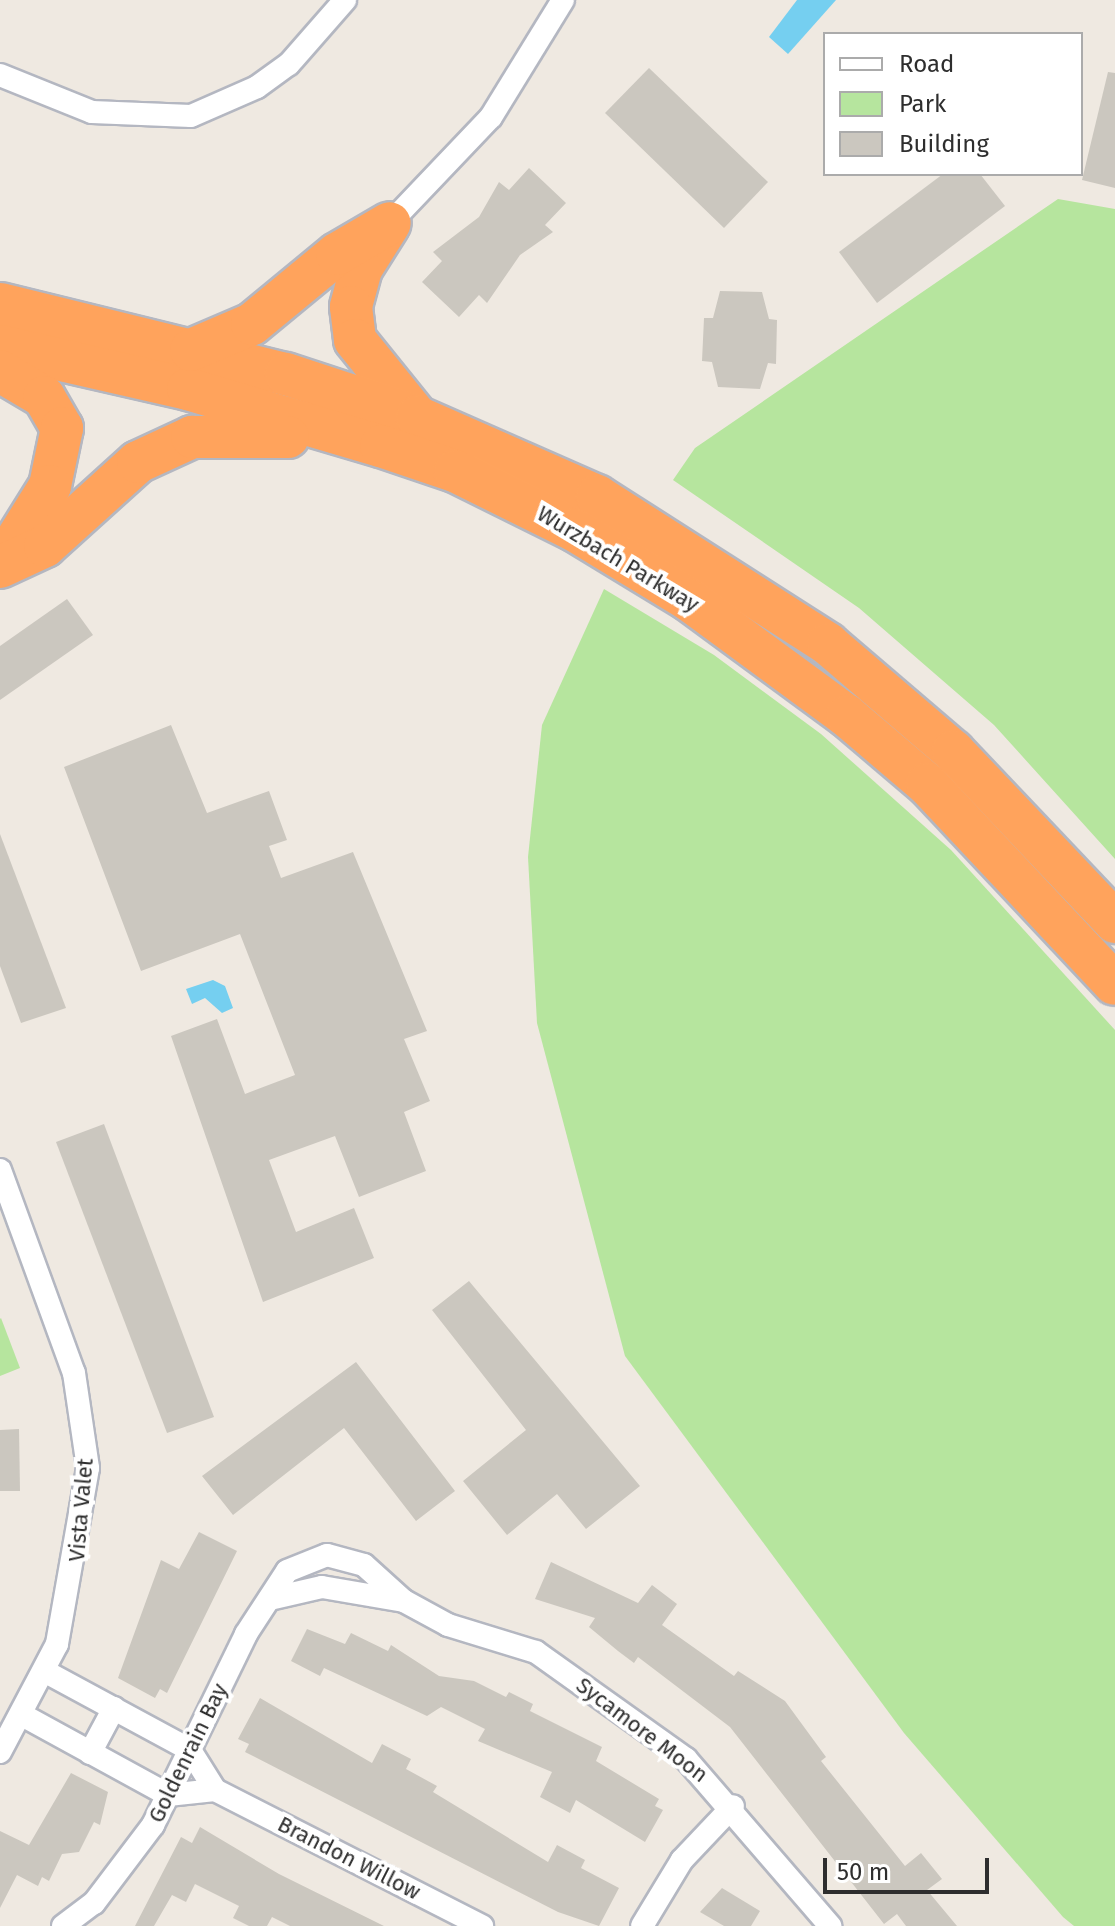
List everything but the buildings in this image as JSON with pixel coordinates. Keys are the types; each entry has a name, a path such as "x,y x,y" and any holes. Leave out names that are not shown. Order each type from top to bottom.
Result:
{"highway":[{"path":"191,350 252,324 337,254 390,223"},
{"path":"390,223 361,269 351,307 354,329 378,376 417,417"},
{"name":"Wurzbach Parkway","path":"0,304 191,350 417,417 638,520 734,577 897,701 1115,922"},
{"name":"Wurzbach Parkway","path":"0,346 188,389 455,471 617,555 775,658 927,784 1115,984"},
{"path":"0,371 44,397 62,428 50,486 0,566"},
{"path":"0,566 45,546 138,462 192,437 242,432 381,446"}],"street":[{"path":"0,75 92,112 191,116 225,104 289,64 345,0"},
{"path":"390,223 482,129 563,0"},
{"name":"Vista Valet","path":"0,1170 60,1327 83,1420 88,1468 77,1561 46,1672 24,1716 0,1752"},
{"name":"Sycamore Moon","path":"274,1598 287,1571 327,1555 364,1565 404,1601 468,1633 536,1652 686,1759 733,1806 830,1926"},
{"name":"Sycamore Moon","path":"274,1598 322,1587 404,1601"},
{"name":"Goldenrain Bay","path":"94,1903 168,1795 246,1634 274,1598"},
{"path":"24,1716 168,1795 215,1790 190,1750 46,1672"},
{"path":"90,1753 114,1708"},
{"name":"Brandon Willow","path":"215,1790 482,1926"},
{"path":"642,1926 692,1848 733,1806"},
{"path":"63,1926 94,1903"},
{"path":"89,1926 94,1903"}],"green space":[{"path":"1058,199 1115,209 1115,859 994,725 859,608 673,480 695,448"},
{"path":"604,589 714,655 821,734 951,850 1115,1030 1115,1926 1074,1926 1063,1917 904,1733 625,1356 537,1023 528,857 542,725"},
{"path":"0,1319 20,1368 0,1376"}],"water":[{"path":"797,0 836,0 788,54 769,37"},
{"path":"213,980 225,986 233,1008 222,1013 205,998 192,1004 186,989"}]}
